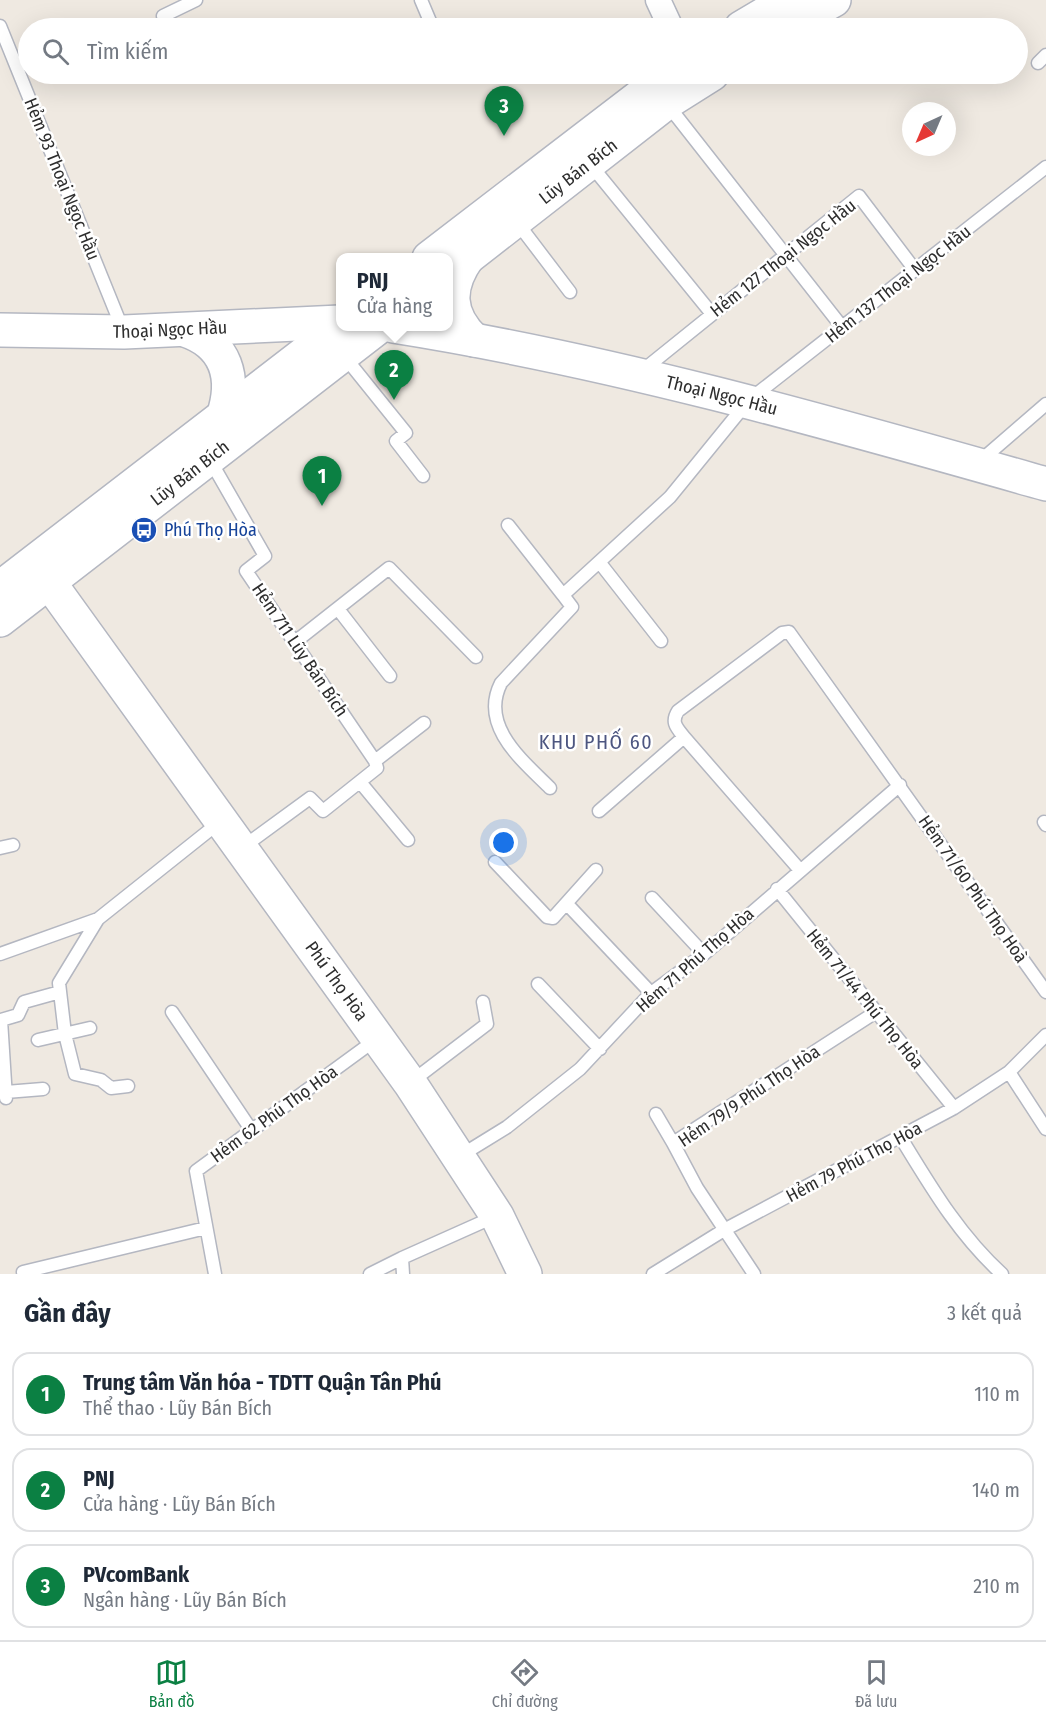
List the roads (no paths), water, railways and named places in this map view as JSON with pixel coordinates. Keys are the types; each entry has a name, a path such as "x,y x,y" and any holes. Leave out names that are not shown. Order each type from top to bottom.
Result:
{"main road":[{"path":"758,18 788,0"},
{"path":"801,18 834,0"},
{"name":"Lũy Bán Bích","path":"458,265 589,163 684,84"},
{"name":"Lũy Bán Bích","path":"436,253 684,84"},
{"path":"453,290 458,265"},
{"path":"453,308 458,322 474,340"},
{"name":"Thoại Ngọc Hầu","path":"0,330 124,332 185,330 341,335"},
{"path":"185,330 206,341 227,368 229,389 223,417"},
{"name":"Lũy Bán Bích","path":"0,588 223,417 341,335 360,331"},
{"name":"Thoại Ngọc Hầu","path":"418,331 474,340 749,400 1046,484"},
{"name":"Lũy Bán Bích","path":"0,620 209,459 341,335"},
{"name":"Phú Thọ Hòa","path":"49,582 379,1037 460,1156 497,1216 525,1274"}],"street":[{"path":"658,0 666,18"}],"lane":[{"path":"163,16 196,0"},
{"path":"421,0 429,18"},
{"name":"Hẻm 93 Thoại Ngọc Hầu","path":"0,26 18,70"},
{"name":"Hẻm 93 Thoại Ngọc Hầu","path":"24,84 124,332"},
{"path":"690,84 785,255 842,327"},
{"path":"589,163 712,314"},
{"name":"Hẻm 137 Thoại Ngọc Hầu","path":"563,595 670,497 749,400 1046,167"},
{"name":"Hẻm 127 Thoại Ngọc Hầu","path":"637,375 859,196 915,270"},
{"path":"516,220 570,292"},
{"path":"341,335 406,433 396,441 423,476"},
{"path":"977,464 1046,404"},
{"name":"Hẻm 711 Lũy Bán Bích","path":"209,459 265,556 246,571 375,761"},
{"path":"508,525 572,607 501,683 496,693 497,723 509,747 550,789"},
{"path":"600,563 661,641"},
{"path":"295,642 389,568 476,657"},
{"path":"338,609 390,676"},
{"name":"Hẻm 71/60 Phú Thọ Hoà","path":"684,737 675,725 674,717 678,711 782,633 789,632 900,784 1046,992"},
{"path":"242,848 310,798 323,811 377,768 375,761 424,723"},
{"path":"599,811 684,737 799,869"},
{"path":"360,782 408,840"},
{"name":"Hẻm 71 Phú Thọ Hòa","path":"460,1156 507,1127 580,1070 651,993 704,954 799,869 900,784"},
{"path":"0,954 98,919 222,820"},
{"path":"495,862 547,917 553,918 596,870"},
{"name":"Hẻm 71/44 Phú Thọ Hòa","path":"777,889 954,1108"},
{"path":"652,898 704,954"},
{"path":"567,904 651,993"},
{"path":"98,919 59,983 64,1034 75,1074 101,1080 111,1088 128,1086"},
{"path":"538,984 600,1049"},
{"path":"43,1089 6,1095 1,1020 18,1015 24,1002 60,992"},
{"path":"410,1083 487,1024 483,1002"},
{"path":"172,1012 252,1131"},
{"name":"Hẻm 79/9 Phú Thọ Hòa","path":"754,1274 724,1230 673,1143 876,1012"},
{"path":"38,1040 90,1028"},
{"name":"Hẻm 79 Phú Thọ Hòa","path":"652,1274 724,1230 954,1108 1009,1072 1046,1035"},
{"name":"Hẻm 62 Phú Thọ Hòa","path":"215,1274 196,1171 379,1037"},
{"path":"1009,1072 1046,1129"},
{"path":"656,1114 673,1143"},
{"path":"901,1138 952,1220 968,1241 1002,1274"},
{"path":"370,1274 497,1216"},
{"path":"24,1272 206,1228"},
{"path":"402,1258 403,1274"}],"place":[{"name":"PVcomBank","path":"504,136"},
{"name":"PNJ","path":"394,400"},
{"name":"Trung tâm Văn hóa - TDTT Quận Tân Phú","path":"322,506"},
{"name":"Phú Thọ Hòa","path":"144,530"}],"district":[{"name":"KHU PHỐ 60","path":"596,742"}]}
